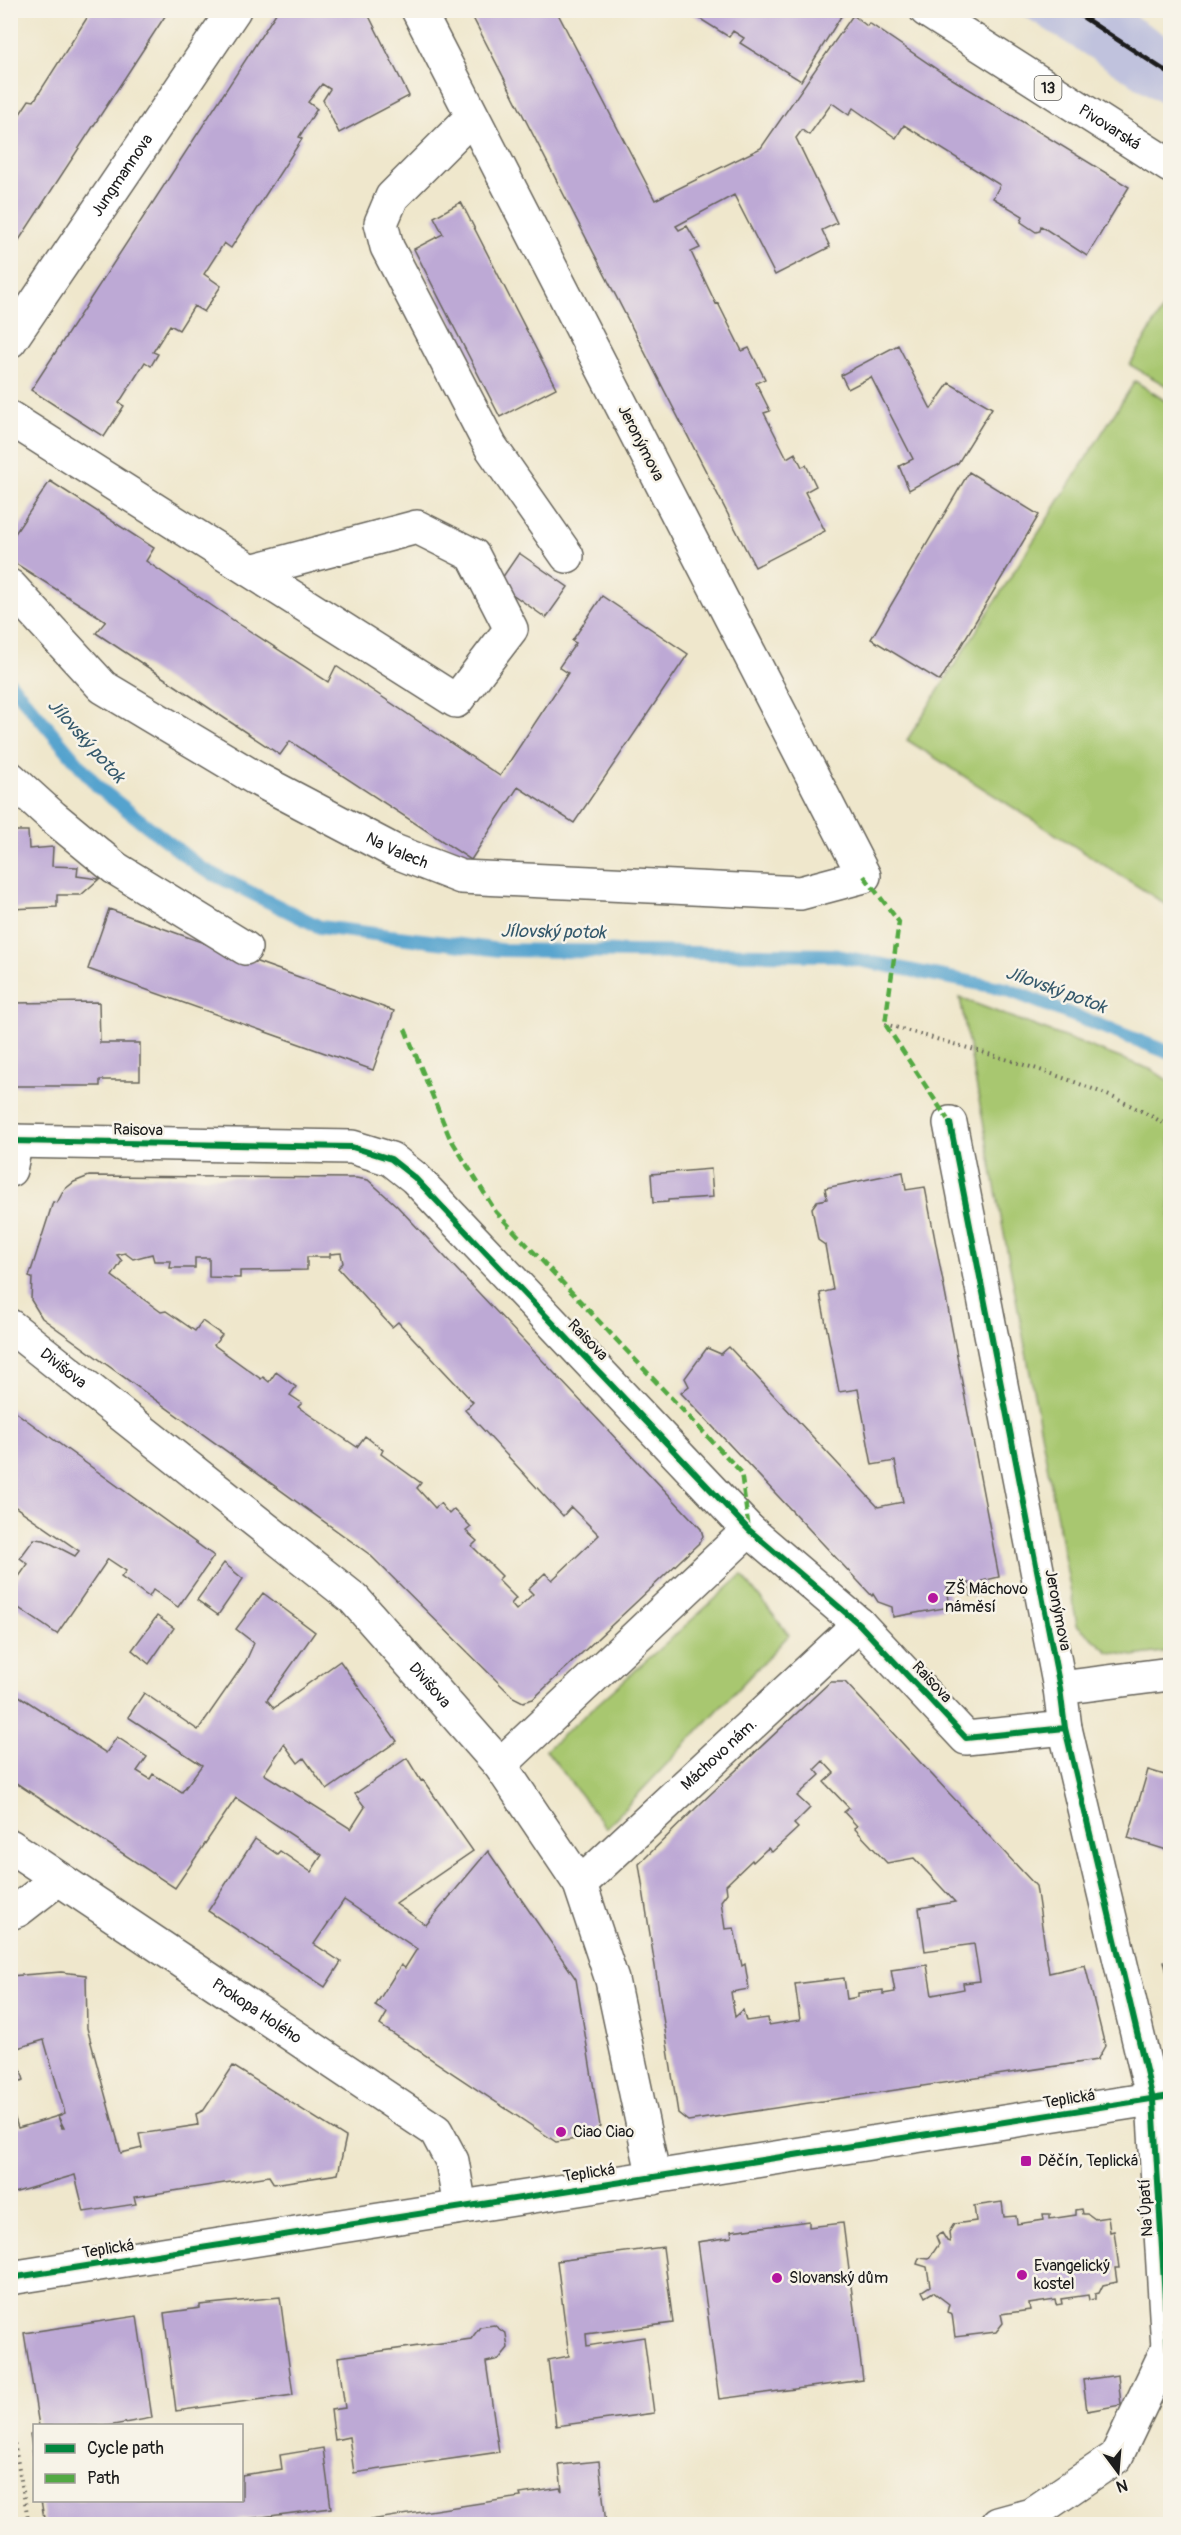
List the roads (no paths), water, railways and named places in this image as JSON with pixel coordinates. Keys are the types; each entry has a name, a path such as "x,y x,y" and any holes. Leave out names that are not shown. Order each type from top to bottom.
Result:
{"street":[{"name":"Jungmannova","path":"10,341 234,10"},
{"name":"Jeronýmova","path":"417,10 864,876"},
{"name":"Pivovarská","path":"926,10 1170,166"},
{"path":"472,117 392,196 381,223 387,247 490,447 567,556"},
{"path":"10,418 251,571 456,701 511,629 473,555 417,527 251,571"},
{"name":"Na Valech","path":"10,586 104,687 255,778 394,851 461,877 801,893 864,876"},
{"path":"10,778 115,868 245,948"},
{"name":"Jeronýmova","path":"950,1124 1060,1688 1065,1728 1162,2098"},
{"name":"Raisova","path":"12,1151 352,1147 392,1159 415,1178 749,1530 860,1624 966,1738 1065,1728"},
{"name":"Divišova","path":"10,1326 354,1599 500,1765 580,1884 612,1980 654,2178"},
{"path":"500,1765 749,1530"},
{"name":"Máchovo nám.","path":"580,1884 860,1624"},
{"path":"1060,1688 1170,1674"},
{"name":"Prokopa Holého","path":"10,1845 436,2131 452,2162 460,2207"},
{"path":"10,1913 18,1910 58,1879"},
{"name":"Teplická","path":"10,2278 1162,2098"},
{"name":"Na Úpatí","path":"1162,2098 1169,2349"},
{"path":"998,2524 1031,2515 1116,2457 1169,2349"}],"waterway":[{"name":"Jílovský potok","path":"10,683 99,788 201,868 320,927 500,950 833,955 1006,989 1170,1053"}],"railway":[{"path":"1072,10 1170,74"}],"place":[{"name":"ZŠ Máchovo náměsí","path":"933,1598"},
{"name":"Ciao Ciao","path":"561,2132"},
{"name":"Děčín, Teplická","path":"1026,2161"},
{"name":"Evangelický kostel","path":"1022,2275"},
{"name":"Slovanský dům","path":"777,2278"}]}
